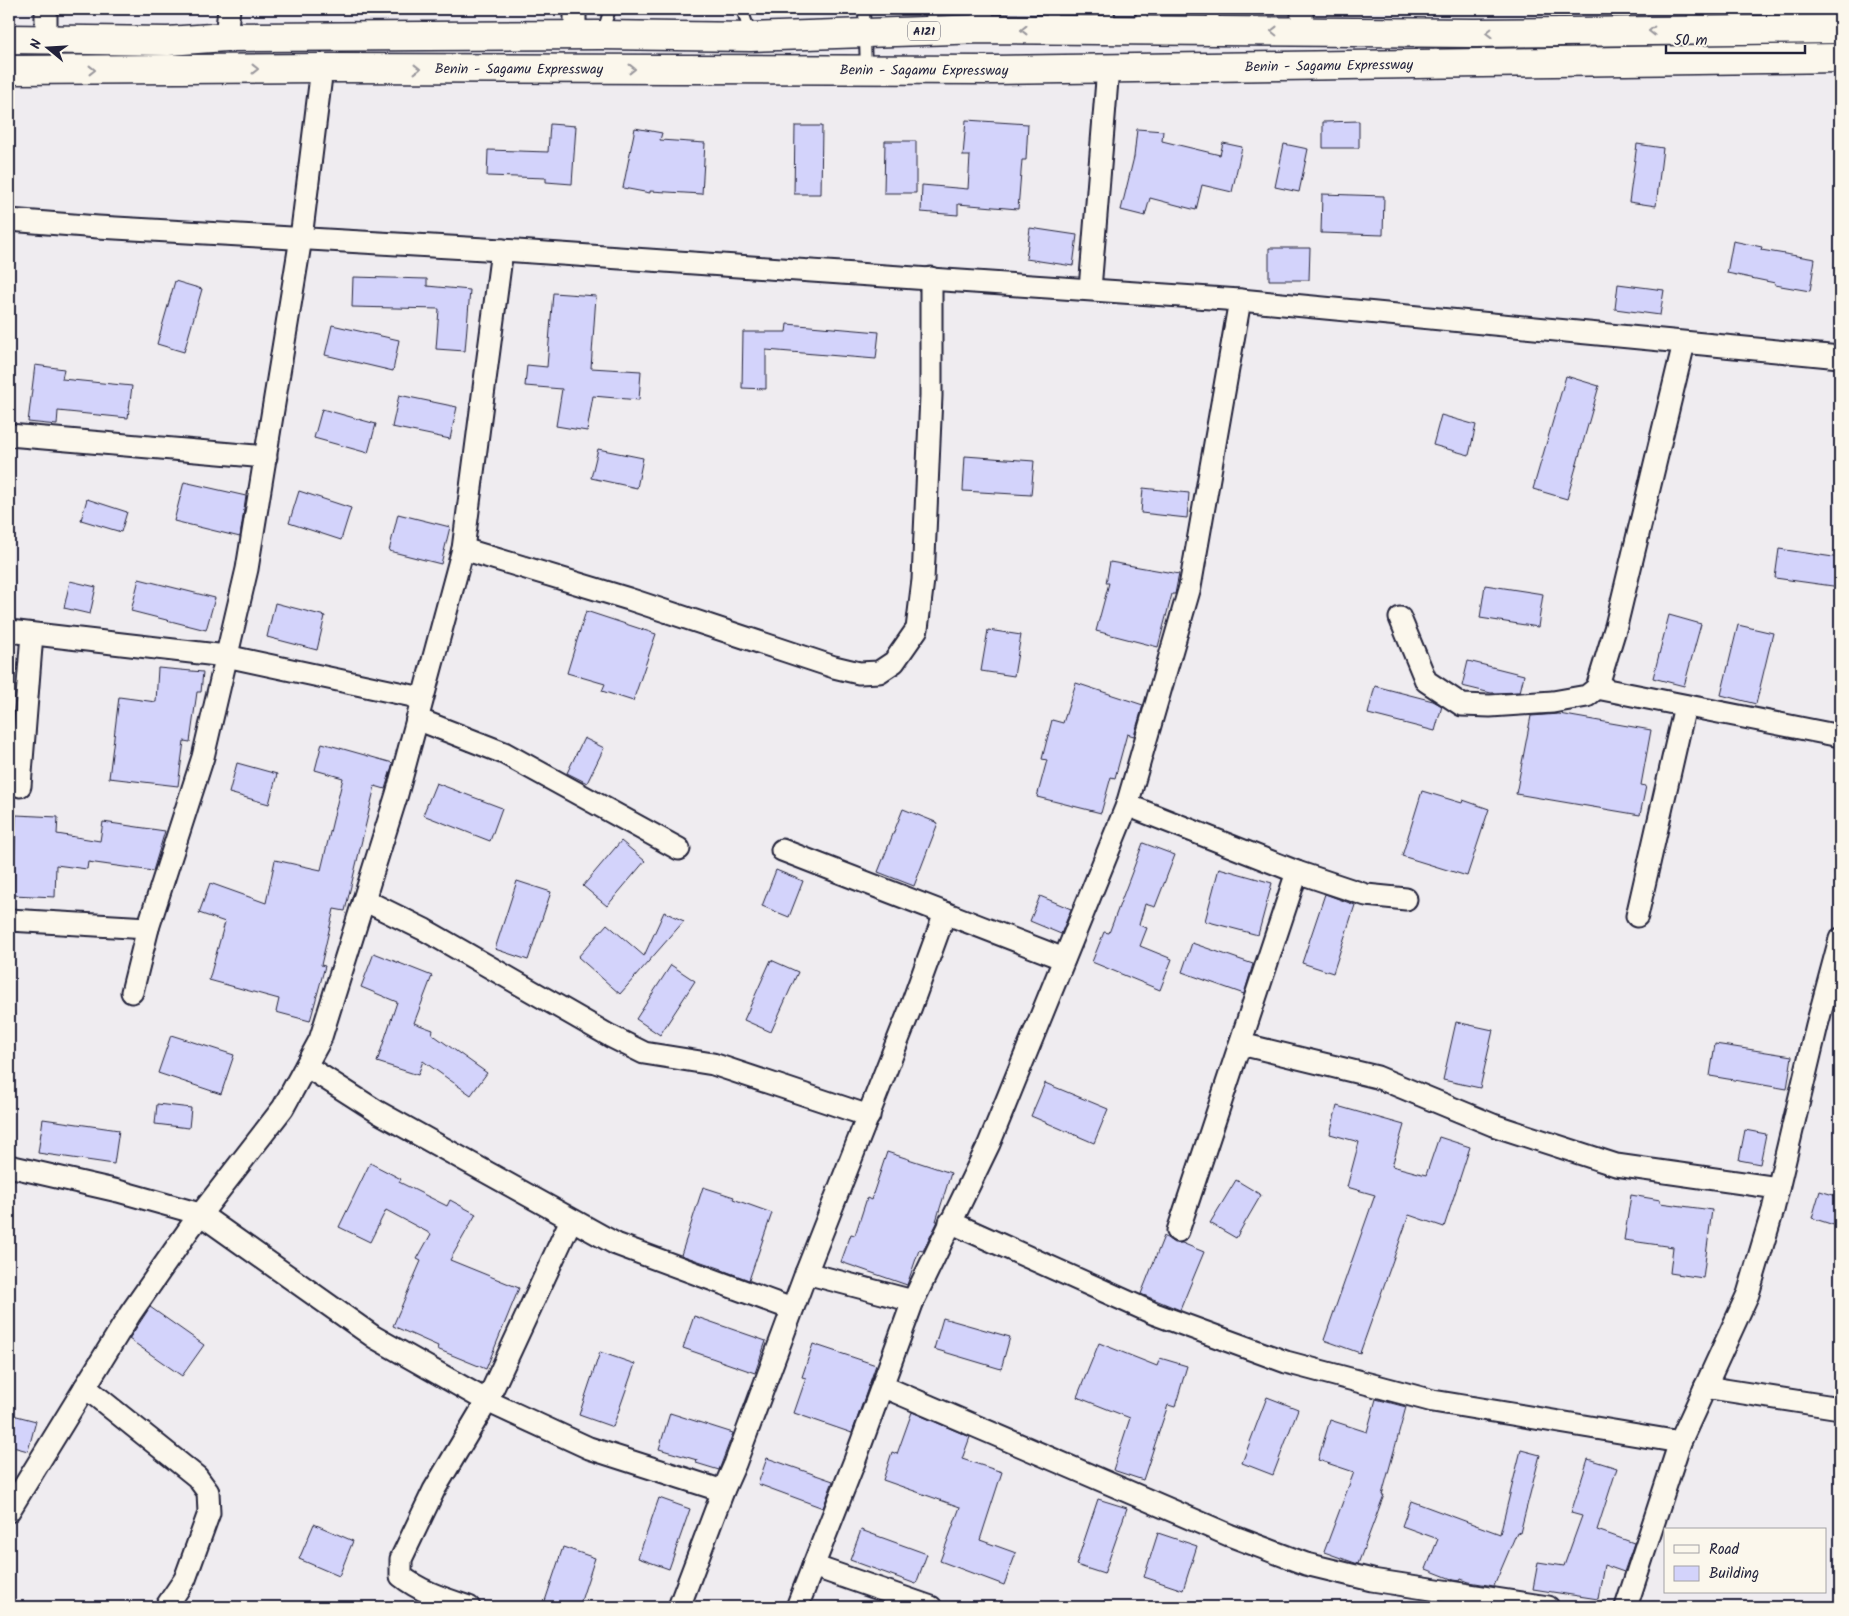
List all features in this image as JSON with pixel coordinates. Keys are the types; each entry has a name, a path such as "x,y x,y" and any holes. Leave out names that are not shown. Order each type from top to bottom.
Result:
{"highway":[{"name":"A121","path":"9,39 168,41 226,38 588,35 751,37 864,21 983,19 1302,20 1475,33 1698,19 1840,29"},
{"name":"Benin - Sagamu Expressway","path":"9,70 322,68 866,70 1838,61"}],"street":[{"path":"46,9 46,39"},
{"path":"226,38 229,9"},
{"path":"575,9 588,35"},
{"path":"132,992 148,928 203,757 247,569 301,238 322,68"},
{"path":"1090,290 1108,68"},
{"path":"9,220 98,228 502,250 1240,300 1840,357"},
{"path":"9,1511 130,1314 200,1214 283,1108 320,1040 397,794 463,549 502,250"},
{"path":"463,549 629,599 834,667 859,673 879,672 894,662 917,629 923,580 930,396 931,278"},
{"path":"797,1607 913,1301 989,1144 1127,805 1190,588 1240,300"},
{"path":"1400,618 1426,681 1462,705 1490,706 1552,702 1587,696 1597,688 1616,626 1684,343"},
{"path":"9,435 266,457"},
{"path":"9,631 226,656 422,698"},
{"path":"20,786 32,634"},
{"path":"1597,688 1840,736"},
{"path":"1636,916 1685,706"},
{"path":"417,719 504,753 678,849"},
{"path":"1127,805 1297,872 1366,895 1406,899"},
{"path":"782,850 1064,959"},
{"path":"1178,1231 1297,872"},
{"path":"364,900 425,930 610,1036 644,1053 713,1064 868,1116"},
{"path":"679,1607 735,1464 792,1309 946,913"},
{"path":"9,920 148,928"},
{"path":"1626,1607 1680,1442 1748,1294 1778,1188 1816,1025 1840,939"},
{"path":"1241,1044 1377,1077 1493,1125 1616,1165 1778,1188"},
{"path":"306,1066 378,1112 616,1244 792,1309"},
{"path":"9,1166 200,1214 374,1337 487,1401 589,1448 723,1491"},
{"path":"468,1607 413,1585 401,1576 401,1559 434,1490 487,1401 571,1220"},
{"path":"950,1222 1154,1314 1286,1362 1433,1401 1680,1442"},
{"path":"806,1273 913,1301"},
{"path":"882,1386 1229,1535 1306,1564 1372,1580 1548,1607"},
{"path":"85,1387 197,1476 208,1492 209,1513 185,1578 166,1607"},
{"path":"1704,1387 1840,1408"},
{"path":"813,1566 931,1607"}],"lane":[{"path":"588,35 610,9"},
{"path":"742,9 751,37"},
{"path":"864,21 866,70"}],"building":[{"path":"966,120 1028,124 1026,160 1022,160 1018,209 958,204 958,215 921,212 922,185 968,189 970,156 963,156"},
{"path":"1359,121 1359,148 1323,148 1323,122"},
{"path":"550,124 576,126 572,184 546,182 546,178 487,176 488,150 548,152"},
{"path":"795,126 822,126 821,194 794,194"},
{"path":"635,128 662,133 660,140 705,143 702,194 650,191 650,193 623,188"},
{"path":"1137,129 1163,131 1162,141 1220,155 1223,143 1242,147 1232,192 1202,185 1196,210 1150,198 1145,216 1121,210 1134,157"},
{"path":"885,141 916,141 916,193 884,193"},
{"path":"1284,144 1308,149 1299,192 1275,187"},
{"path":"1637,144 1663,148 1656,206 1629,202"},
{"path":"1322,194 1384,196 1383,235 1321,233"},
{"path":"1030,228 1077,235 1073,266 1026,259"},
{"path":"1733,241 1762,247 1761,250 1815,259 1810,291 1775,285 1775,283 1727,273"},
{"path":"1269,248 1310,248 1309,280 1269,280"},
{"path":"353,277 427,279 427,286 470,290 465,351 436,349 439,309 352,307"},
{"path":"175,281 202,289 184,352 157,344"},
{"path":"1618,284 1664,290 1660,315 1615,309"},
{"path":"553,293 596,296 591,368 641,371 639,400 593,396 587,431 556,426 562,389 525,386 527,365 547,367"},
{"path":"787,324 879,332 876,359 766,350 766,389 742,388 743,332 786,332"},
{"path":"332,325 399,340 393,371 325,355"},
{"path":"35,365 64,369 62,379 132,386 128,418 58,411 57,425 28,422"},
{"path":"1566,376 1599,386 1567,499 1533,489"},
{"path":"399,395 457,407 450,439 392,427"},
{"path":"322,409 376,424 368,453 314,438"},
{"path":"1441,415 1476,425 1469,455 1433,445"},
{"path":"598,449 643,458 637,488 591,478"},
{"path":"965,456 1034,461 1031,495 963,491"},
{"path":"184,482 246,496 240,537 174,521"},
{"path":"1143,488 1189,493 1187,518 1141,513"},
{"path":"299,491 351,508 341,540 289,523"},
{"path":"87,499 127,512 121,532 81,520"},
{"path":"398,514 450,527 441,564 389,551"},
{"path":"1779,549 1840,558 1840,587 1775,578"},
{"path":"1110,562 1179,574 1175,594 1172,594 1158,647 1096,631 1109,583 1106,583"},
{"path":"139,579 215,598 206,630 131,611"},
{"path":"70,581 96,587 90,614 64,608"},
{"path":"1485,585 1543,594 1538,627 1480,618"},
{"path":"275,603 325,616 317,650 267,637"},
{"path":"586,611 656,634 633,701 602,691 605,684 567,673"},
{"path":"1669,615 1701,624 1684,686 1653,678"},
{"path":"1738,625 1773,633 1756,704 1721,695"},
{"path":"988,630 1021,635 1014,676 981,671"},
{"path":"1468,661 1524,675 1520,692 1491,693 1462,686"},
{"path":"158,668 203,672 201,692 197,692 190,742 184,741 178,786 109,778 119,697 156,702"},
{"path":"1076,683 1143,705 1134,736 1127,734 1115,778 1111,777 1101,813 1037,797 1047,760 1042,759 1052,720 1063,723"},
{"path":"1375,686 1433,701 1442,706 1435,731 1368,714"},
{"path":"1559,714 1651,730 1641,785 1646,786 1640,815 1516,794 1531,716"},
{"path":"584,738 604,748 587,783 567,773"},
{"path":"322,743 393,763 385,789 375,786 345,911 334,909 321,965 325,966 310,1021 276,1012 279,999 209,980 225,922 199,913 210,883 266,903 275,860 321,870 343,778 315,770"},
{"path":"237,763 277,774 269,804 229,793"},
{"path":"436,783 502,808 490,841 423,815"},
{"path":"1422,791 1462,803 1463,800 1489,809 1467,876 1402,856"},
{"path":"903,809 938,823 914,886 878,872"},
{"path":"16,815 58,817 57,834 100,841 103,822 165,831 153,871 88,862 87,869 56,865 55,897 13,895"},
{"path":"621,841 645,861 607,906 583,886"},
{"path":"1143,843 1175,855 1155,907 1145,904 1139,925 1147,928 1140,946 1172,959 1160,990 1092,962 1104,932 1109,933"},
{"path":"1219,868 1272,883 1258,935 1205,921"},
{"path":"776,870 803,881 789,917 762,906"},
{"path":"517,881 551,892 528,960 495,949"},
{"path":"1325,894 1355,905 1333,973 1302,963"},
{"path":"1040,896 1071,909 1061,934 1030,921"},
{"path":"664,912 684,921 620,994 578,957 607,924 644,956"},
{"path":"1192,943 1253,964 1244,994 1182,972"},
{"path":"374,953 432,976 414,1023 433,1030 432,1034 487,1073 471,1095 423,1061 418,1075 377,1062 397,1002 361,987"},
{"path":"771,960 798,972 771,1032 744,1020"},
{"path":"671,965 695,981 660,1035 636,1019"},
{"path":"1456,1022 1493,1030 1480,1088 1443,1080"},
{"path":"171,1035 234,1055 221,1094 158,1073"},
{"path":"1715,1044 1792,1056 1787,1089 1710,1076"},
{"path":"1045,1083 1108,1109 1094,1143 1031,1116"},
{"path":"157,1104 191,1108 189,1128 155,1124"},
{"path":"1337,1106 1404,1125 1392,1166 1426,1175 1439,1137 1470,1147 1444,1227 1409,1215 1360,1353 1324,1340 1375,1195 1347,1187 1359,1142 1330,1134"},
{"path":"43,1119 119,1130 114,1164 38,1153"},
{"path":"1745,1130 1766,1134 1760,1164 1739,1160"},
{"path":"887,1152 951,1173 936,1221 938,1221 923,1251 919,1250 907,1285 841,1262 851,1234 855,1235 867,1198 871,1200"},
{"path":"370,1163 401,1179 399,1182 447,1206 450,1200 476,1214 450,1260 519,1288 486,1369 437,1349 438,1346 393,1326 421,1261 417,1259 431,1234 386,1210 370,1242 339,1227"},
{"path":"1236,1180 1261,1195 1236,1238 1210,1223"},
{"path":"703,1187 734,1197 733,1199 772,1213 749,1280 681,1255"},
{"path":"1820,1191 1840,1197 1840,1227 1812,1218"},
{"path":"1631,1195 1660,1200 1660,1203 1712,1210 1703,1278 1670,1273 1673,1247 1624,1240"},
{"path":"1164,1236 1174,1243 1182,1243 1204,1252 1180,1310 1141,1294"},
{"path":"150,1307 204,1345 182,1376 129,1339"},
{"path":"694,1316 766,1341 755,1373 683,1348"},
{"path":"943,1318 1010,1337 1001,1369 934,1349"},
{"path":"1099,1343 1157,1366 1160,1358 1187,1366 1175,1407 1168,1405 1143,1480 1113,1470 1130,1418 1077,1397"},
{"path":"813,1344 876,1365 852,1433 794,1413 806,1378 802,1377"},
{"path":"600,1352 635,1364 613,1427 579,1415"},
{"path":"1267,1397 1298,1409 1273,1475 1242,1463"},
{"path":"1376,1399 1406,1407 1382,1495 1384,1495 1358,1564 1324,1552 1354,1472 1318,1460 1330,1420 1367,1432"},
{"path":"912,1412 970,1437 962,1459 1002,1472 980,1540 1016,1553 1004,1585 940,1561 960,1507 883,1480 892,1452 897,1454"},
{"path":"670,1413 733,1433 719,1470 696,1463 697,1460 659,1449"},
{"path":"9,1414 36,1421 28,1451 9,1446"},
{"path":"1521,1450 1540,1455 1520,1533 1517,1532 1494,1586 1461,1579 1460,1581 1454,1580 1426,1569 1438,1539 1402,1526 1411,1501 1500,1534"},
{"path":"767,1458 833,1481 823,1508 758,1484"},
{"path":"1588,1459 1617,1468 1597,1530 1634,1543 1624,1572 1604,1565 1598,1599 1533,1589 1538,1562 1564,1566 1582,1516 1571,1513"},
{"path":"659,1498 690,1509 669,1569 638,1558"},
{"path":"1098,1499 1127,1508 1104,1574 1076,1565"},
{"path":"314,1524 353,1541 339,1576 299,1559"},
{"path":"861,1530 927,1554 916,1584 850,1560"},
{"path":"1158,1533 1197,1546 1183,1590 1144,1577"},
{"path":"563,1547 595,1558 579,1607 543,1607"}]}
